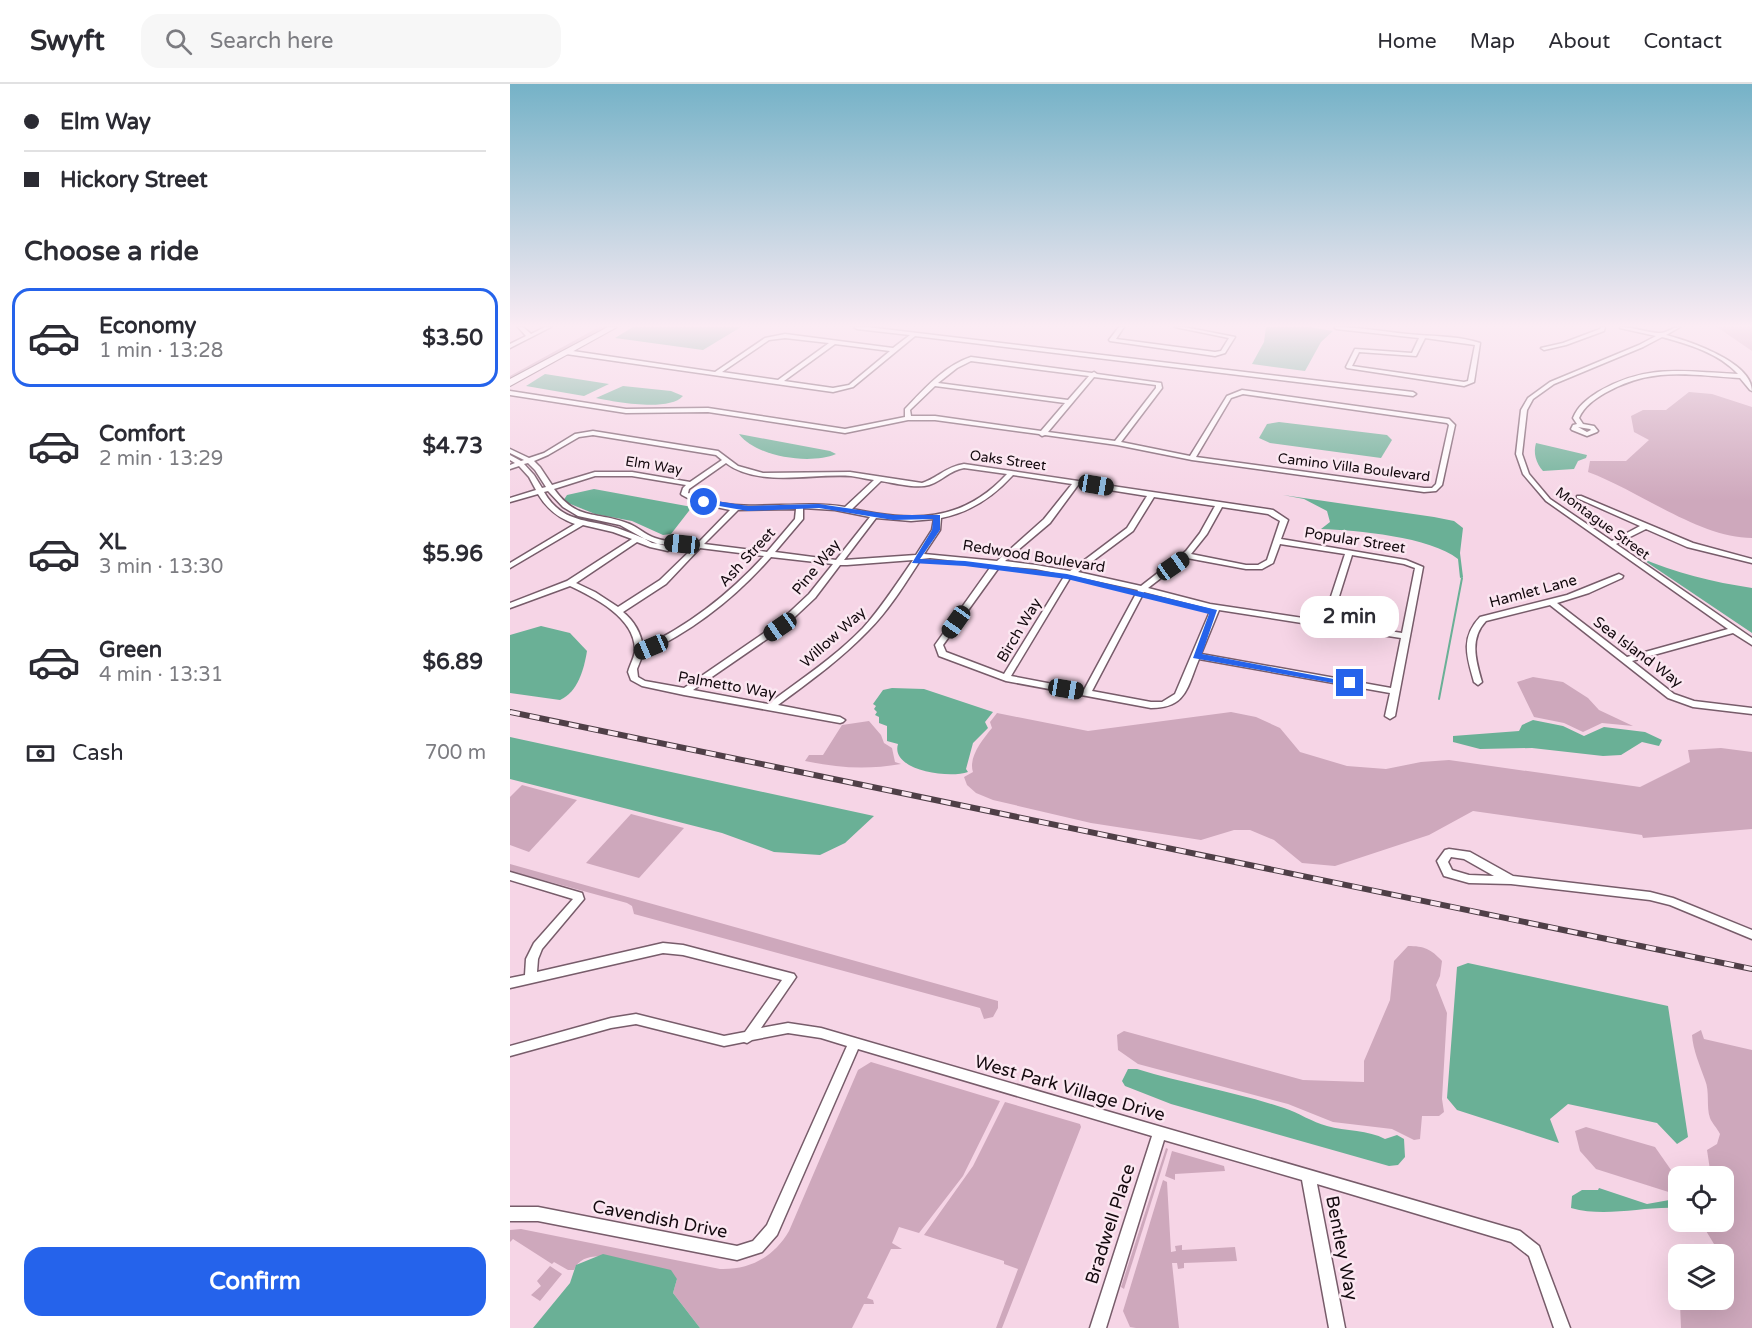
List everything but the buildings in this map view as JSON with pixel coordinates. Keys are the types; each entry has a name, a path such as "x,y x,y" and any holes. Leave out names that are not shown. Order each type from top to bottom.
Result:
{"street":[{"path":"799,385 832,390 849,385"},
{"path":"908,418 907,410 934,385"},
{"path":"943,385 1070,402"},
{"path":"1042,434 1085,385"},
{"path":"1117,443 1159,385"},
{"path":"1339,385 1413,394"},
{"path":"1403,393 1405,385"},
{"name":"Montague Street","path":"1549,385 1531,398 1524,410 1519,454 1526,474 1548,500 1752,642"},
{"path":"1581,425 1576,418 1576,413 1593,397 1621,385"},
{"name":"Camino Villa Boulevard","path":"510,393 626,411 708,410 845,431 908,418 935,418 1117,443 1192,458 1434,490 1439,485 1452,425 1442,418 1242,392 1229,397 1192,458"},
{"name":"Oaks Street","path":"510,467 546,454 573,436 587,433 718,453 742,470 770,476 841,473 922,485 931,483 946,470 959,466 1077,482 1279,516 1284,522 1277,541"},
{"name":"Redwood Boulevard","path":"510,451 530,460 541,470 567,508 590,518 623,524 662,542 698,549"},
{"name":"Redwood Boulevard","path":"510,458 521,463 531,473 552,509 581,523 616,530 653,547 698,549 871,568 917,558 997,565 1069,575 1215,610 1404,639"},
{"path":"691,484 726,460"},
{"name":"Elm Way","path":"510,500 579,477 612,473 691,484"},
{"name":"Elm Way","path":"691,484 683,492 686,495 737,507 819,506 906,518 938,516 965,510 984,501 1012,473"},
{"path":"846,510 880,478"},
{"path":"1077,482 1047,522 997,565 939,648 951,659 1006,678 1151,705 1169,703 1179,696 1215,610"},
{"name":"Birch Way","path":"1006,678 1069,575 1130,529 1152,494"},
{"path":"1579,497 1708,551 1752,561"},
{"path":"1088,693 1140,591 1188,556 1202,540 1219,505"},
{"path":"617,612 663,582 737,507"},
{"name":"Ash Street","path":"640,652 717,607 743,585 799,519 800,507"},
{"name":"Pine Way","path":"684,692 780,627 812,596 875,515"},
{"name":"Willow Way","path":"771,706 827,664 866,629 936,530 938,516"},
{"path":"510,566 590,518"},
{"path":"1608,542 1626,539 1627,535 1646,526"},
{"path":"510,606 570,583 643,535"},
{"path":"1188,556 1259,567 1270,561 1277,541"},
{"name":"Popular Street","path":"1277,541 1412,563 1419,567 1389,716"},
{"path":"1325,627 1349,553"},
{"name":"Hamlet Lane","path":"1478,682 1470,655 1475,625 1483,619 1551,602 1600,586 1619,576"},
{"name":"Palmetto Way","path":"570,583 596,595 636,631 640,652 632,668 634,678 646,684 684,692 840,720"},
{"name":"Sea Island Way","path":"1551,602 1664,691 1680,700 1706,706 1752,711"},
{"path":"1626,660 1734,630"},
{"path":"1196,656 1394,691"},
{"path":"1511,880 1466,855 1449,853 1442,861 1448,873 1457,877 1500,882 1511,880 1650,896 1673,902 1752,935"},
{"path":"510,876 578,896 579,899 538,946 532,959 531,978"},
{"path":"510,983 646,951 673,948 790,976 747,1038"},
{"name":"West Park Village Drive","path":"510,1051 611,1023 636,1019 724,1041 788,1028 821,1033 1515,1236 1534,1251 1562,1328"},
{"name":"Cavendish Drive","path":"510,1214 538,1214 737,1252 757,1247 772,1230 854,1044"},
{"name":"Bradwell Place","path":"1098,1328 1160,1132"},
{"name":"Bentley Way","path":"1308,1175 1337,1328"}],"shaded area":[{"path":"527,385 607,385 584,396"},
{"path":"623,386 671,391 683,396 676,401 654,405 596,398"},
{"path":"1689,392 1712,394 1752,407 1752,538 1732,536 1690,522 1588,472 1590,461 1626,461 1649,440 1634,432 1631,416 1643,410 1666,410"},
{"path":"1279,422 1387,435 1392,440 1381,458 1270,443 1259,438 1267,424"},
{"path":"739,434 836,454 812,459 784,457 758,448"},
{"path":"1536,443 1587,455 1586,458 1578,461 1574,469 1543,471 1536,458"},
{"path":"594,489 692,507 671,534 663,535 632,521 595,514 563,501 567,495"},
{"path":"1283,495 1454,521 1463,528 1460,553 1463,577 1460,578 1458,559 1446,551 1392,536 1321,529 1330,522 1327,511 1304,499"},
{"path":"1639,557 1694,576 1752,588 1752,633"},
{"path":"541,626 570,633 587,651 576,686 560,700 510,693 510,635"},
{"path":"1533,677 1563,682 1588,698 1599,710 1633,726 1602,723 1583,732 1564,723 1534,717 1517,682"},
{"path":"924,689 993,712 985,722 988,728 973,743 966,769 968,772 935,773 911,766 903,760 898,753 898,744 887,741 887,726 879,723 879,717 875,715 876,706 873,704 883,690"},
{"path":"1231,712 1256,717 1280,728 1300,752 1347,766 1386,769 1421,762 1449,760 1640,787 1690,762 1688,750 1721,748 1752,752 1752,829 1643,838 1642,835 1473,811 1429,835 1335,866 1302,863 1274,840 1250,830 1234,830 1201,840 1091,823 993,800 976,793 967,785 964,777 973,772 974,754 992,728 990,722 997,713 1088,731"},
{"path":"1533,720 1563,726 1584,736 1604,727 1645,732 1662,740 1659,746 1642,742 1621,755 1603,756 1532,748 1480,749 1453,742 1453,736 1519,731 1522,725"},
{"path":"869,721 881,735 884,743 892,748 895,762 901,764 853,767 805,761 809,755 823,755 842,725"},
{"path":"510,737 874,816 845,843 820,855 774,852 722,833 510,779"},
{"path":"522,785 577,800 529,852 510,845 510,797"},
{"path":"631,814 684,828 639,878 586,863"},
{"path":"510,864 998,1001 998,1008 993,1017 984,1019 980,1008 634,914 632,906 627,903 510,871"},
{"path":"1408,946 1427,949 1442,961 1436,985 1447,1013 1442,1099 1444,1112 1439,1116 1422,1116 1420,1139 1414,1140 1392,1129 1333,1122 1288,1104 1138,1064 1118,1050 1117,1035 1124,1031 1303,1080 1364,1082 1364,1061 1390,1000 1394,961"},
{"path":"1468,963 1668,1006 1688,1137 1677,1144 1657,1123 1568,1104 1550,1119 1559,1143 1457,1110 1447,1098 1457,967"},
{"path":"1701,1030 1704,1039 1752,1050 1752,1328 1681,1328 1680,1310 1734,1310 1734,1244 1714,1244 1707,1232 1734,1232 1734,1166 1709,1166 1707,1150 1717,1144 1720,1134 1710,1118 1708,1094 1692,1035"},
{"path":"871,1062 1000,1101 963,1176 919,1233 899,1227 892,1243 902,1249 891,1249 867,1298 873,1300 874,1304 864,1304 852,1328 700,1328 673,1293 677,1279 638,1264 606,1257 592,1257 581,1261 574,1270 568,1270 554,1262 552,1264 513,1239 510,1242 510,1230 521,1229 720,1269 741,1267 760,1260 776,1248 789,1231 858,1070"},
{"path":"1128,1069 1137,1069 1266,1102 1327,1126 1372,1134 1385,1139 1397,1135 1404,1139 1405,1157 1398,1165 1389,1166 1171,1104 1125,1086 1122,1081"},
{"path":"1005,1102 1080,1124 1081,1127 1002,1328 996,1328 1018,1269 1004,1264 1004,1261 924,1235 973,1166"},
{"path":"1586,1127 1655,1147 1668,1166 1668,1192 1596,1169 1580,1151 1575,1131"},
{"path":"1166,1148 1168,1149 1124,1289 1121,1287"},
{"path":"1172,1151 1224,1166 1225,1171 1175,1174 1175,1180 1165,1176"},
{"path":"1163,1180 1167,1182 1171,1252 1176,1251 1175,1246 1182,1245 1182,1250 1235,1247 1237,1261 1184,1263 1184,1268 1178,1269 1177,1263 1172,1263 1179,1328 1130,1327 1123,1311"},
{"path":"1599,1188 1647,1204 1668,1200 1668,1208 1598,1212 1571,1208 1572,1196 1582,1190 1598,1190"},
{"path":"603,1254 671,1270 677,1279 673,1293 700,1328 533,1328 570,1283 576,1265"},
{"path":"550,1266 562,1274 540,1301 531,1295 541,1286 537,1281"}],"waterway":[{"path":"1439,699 1462,578"}],"railway":[{"path":"510,712 1752,969"}],"route":[{"path":"704,502 748,508 779,509 819,506 893,518 938,516 936,530 915,561 942,561 1067,577 1214,612 1196,656 1350,683"}]}
